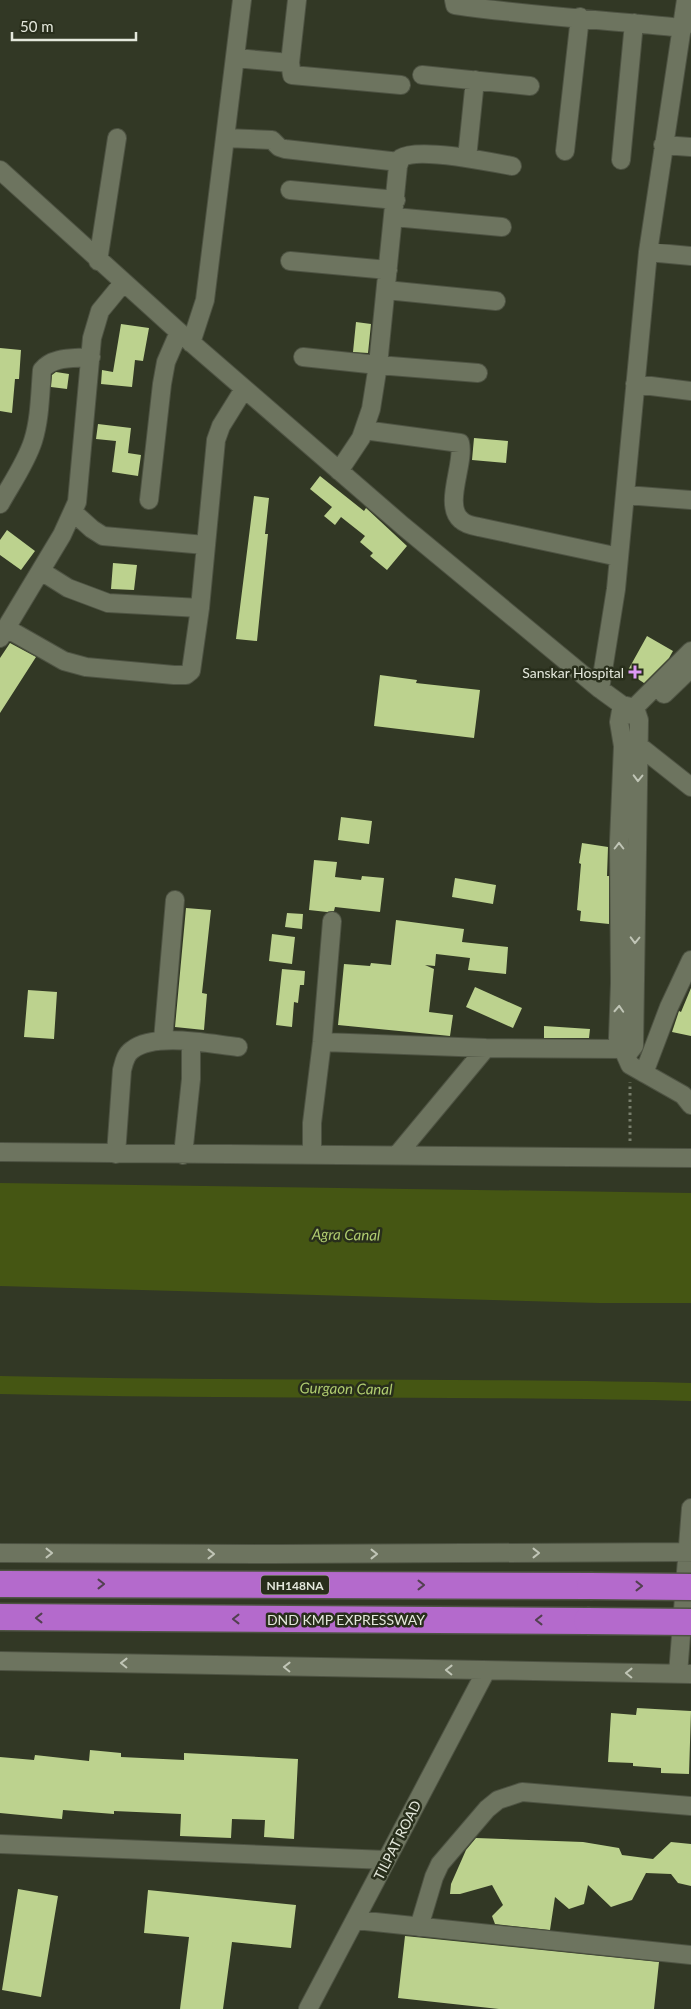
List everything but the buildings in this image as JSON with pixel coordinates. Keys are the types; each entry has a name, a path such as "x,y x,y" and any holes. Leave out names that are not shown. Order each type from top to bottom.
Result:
{"highway":[{"name":"NH148NA","path":"0,1584 691,1587"},
{"name":"DND KMP EXPRESSWAY","path":"0,1617 691,1622"}],"street":[{"path":"150,500 166,362 185,338 205,300 242,0"},
{"path":"297,0 290,63 292,75 401,85"},
{"path":"454,0 455,5 505,6 580,17 683,28"},
{"path":"600,689 616,589 648,252 686,0"},
{"path":"565,150 580,17"},
{"path":"622,160 634,23"},
{"path":"236,58 290,63"},
{"path":"422,75 530,86"},
{"path":"468,158 475,80"},
{"path":"98,261 117,138"},
{"path":"225,138 272,140 279,147 285,149 399,162"},
{"path":"663,145 691,147"},
{"path":"339,471 364,430 371,409 378,365 399,162 401,158 408,154 468,158 512,166"},
{"path":"0,170 185,338 339,471 600,689 627,718 638,745 634,1046 631,1061"},
{"path":"290,190 502,228"},
{"path":"648,252 691,256"},
{"path":"290,261 388,270"},
{"path":"123,283 100,311 92,338 77,502 62,535 3,633 64,661 86,667 186,675 191,671 200,608 216,440 221,426 244,389"},
{"path":"386,290 496,301"},
{"path":"303,357 478,373"},
{"path":"0,504 28,454 33,441 37,426 42,370 46,365 56,361 90,358"},
{"path":"635,384 691,391"},
{"path":"364,430 460,443 460,459 453,505 456,515 461,521 479,528 619,557"},
{"path":"626,495 691,500"},
{"path":"73,512 103,536 205,545"},
{"path":"41,571 68,588 108,602 200,608"},
{"path":"691,651 627,718 623,746 619,842 620,983 618,1038 631,1061 683,1095 691,1105"},
{"path":"627,718 691,668"},
{"path":"638,745 691,787"},
{"path":"163,1040 176,900"},
{"path":"312,1155 312,1123 322,1042 332,921"},
{"path":"631,1061 669,1007 691,960"},
{"path":"116,1154 121,1084 125,1058 131,1051 142,1044 163,1040 238,1047"},
{"path":"322,1042 486,1048 631,1061"},
{"path":"183,1154 191,1079 191,1043"},
{"path":"397,1155 486,1048"},
{"path":"0,1152 691,1158"},
{"path":"0,1661 684,1674 691,1508"},
{"path":"0,1553 689,1552"},
{"name":"TILPAT ROAD","path":"308,2009 486,1670"},
{"path":"420,1927 434,1876 440,1864 487,1809 498,1800 510,1794 522,1792 691,1806"},
{"path":"0,1844 386,1860"},
{"path":"356,1920 691,1955"}],"path":[{"path":"630,1158 631,1061"}],"water":[{"name":"Agra Canal","path":"0,1183 691,1193 691,1303 599,1303 0,1286"}],"waterway":[{"name":"Gurgaon Canal","path":"0,1385 691,1392"}],"place":[{"name":"Sanskar Hospital","path":"635,672"}]}
